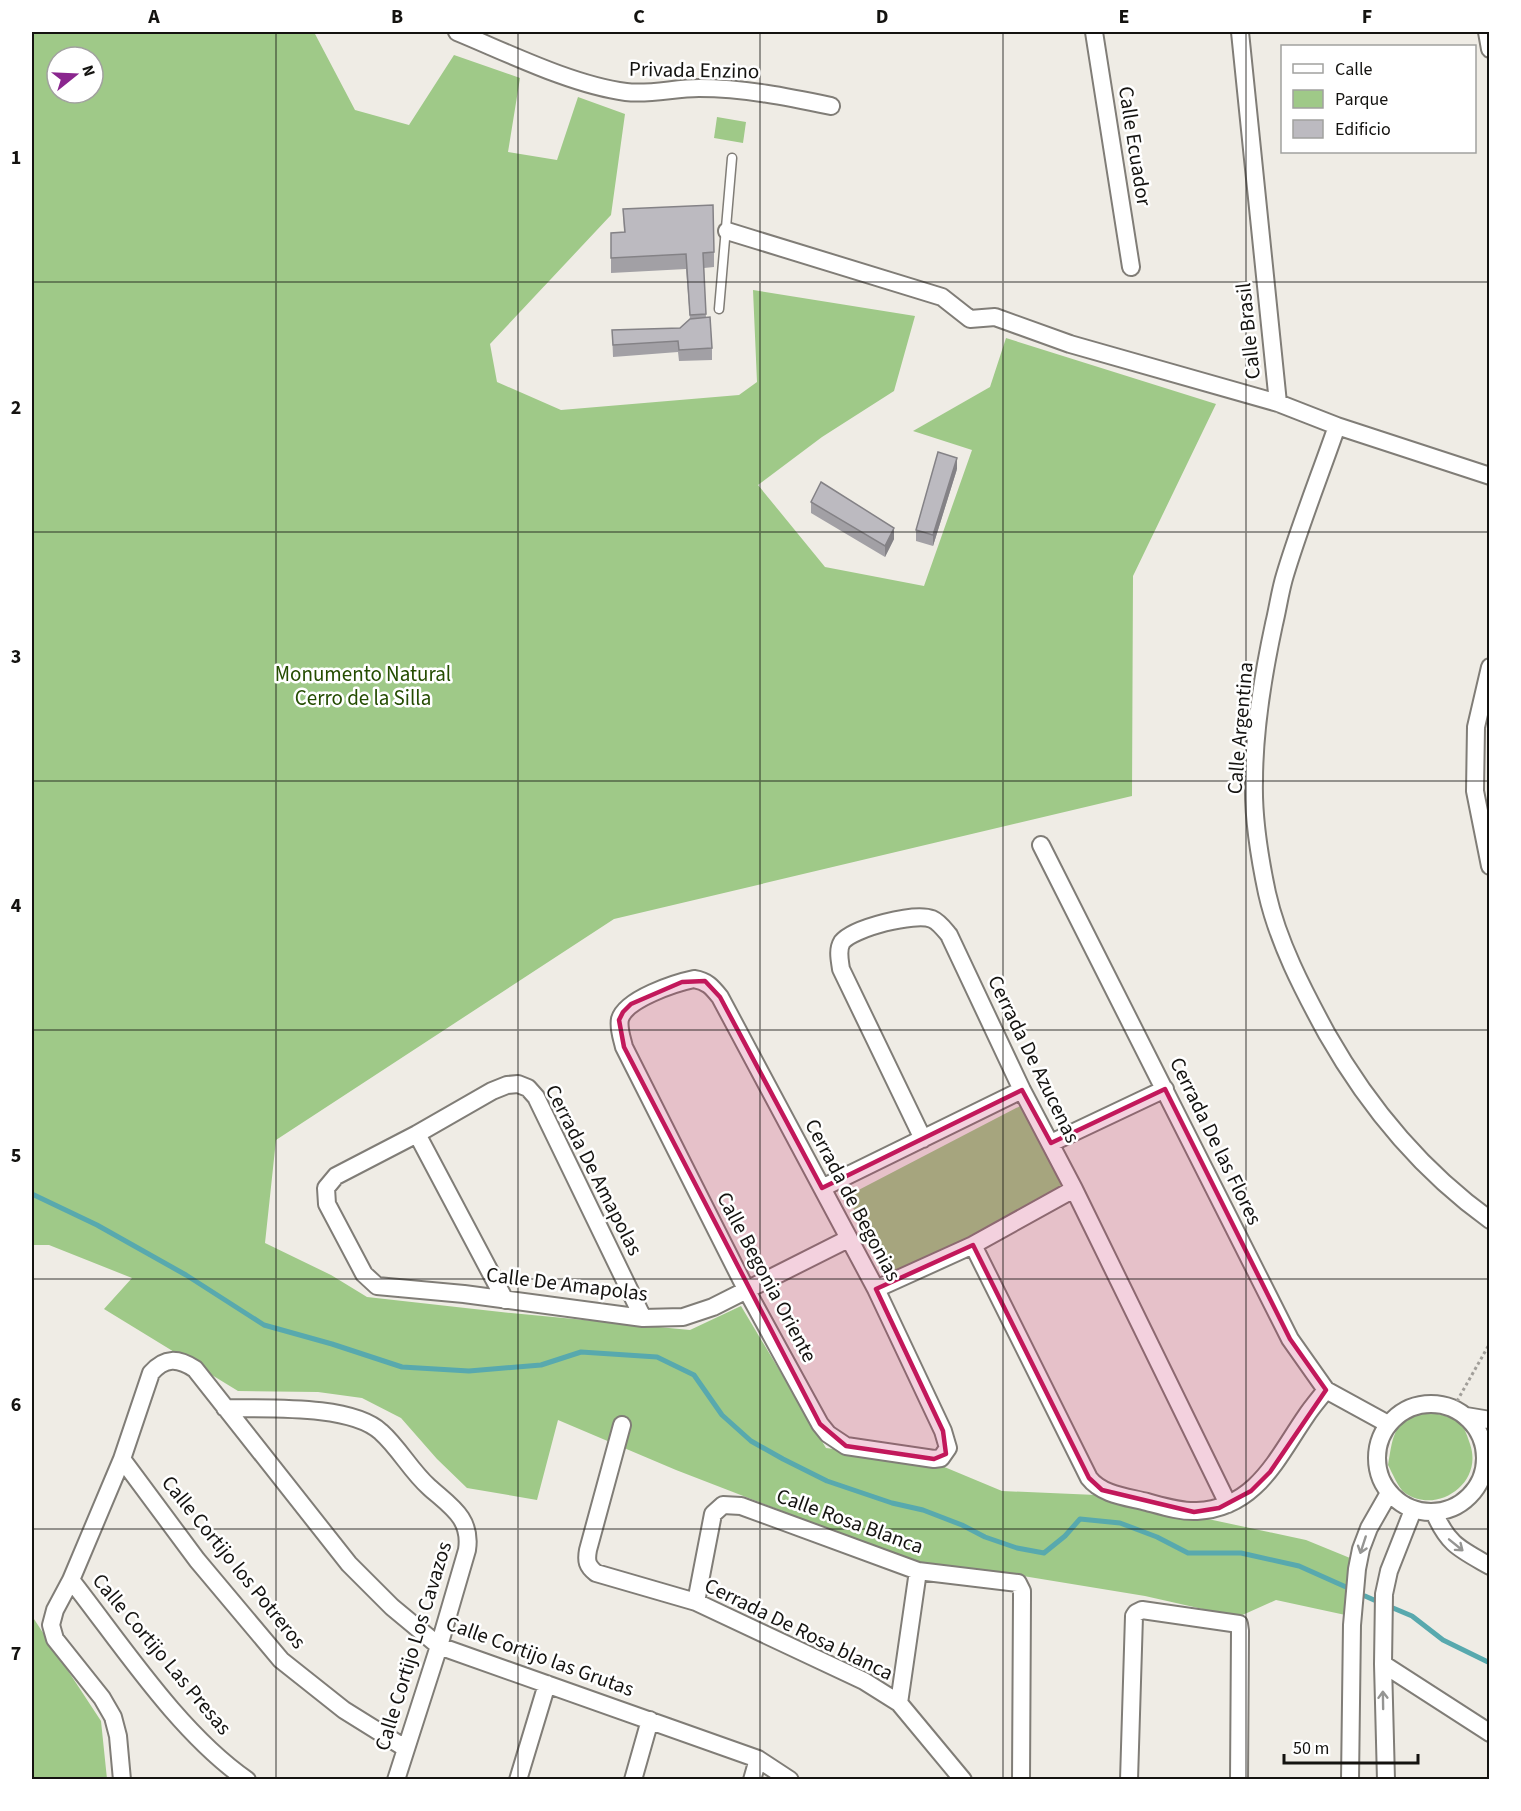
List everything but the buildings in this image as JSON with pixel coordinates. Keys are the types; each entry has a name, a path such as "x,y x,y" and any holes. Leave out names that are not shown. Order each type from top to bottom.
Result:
{"street":[{"name":"Privada Enzino","path":"457,32 549,70 608,89 628,92 698,88 725,89 767,93 831,106"},
{"name":"Calle Ecuador","path":"1094,32 1131,267"},
{"name":"Calle Brasil","path":"1240,32 1278,404 1337,426 1490,476"},
{"path":"1487,32 1490,49"},
{"path":"727,231 942,297 970,319 995,317 1070,344 1278,404"},
{"name":"Calle Argentina","path":"1337,426 1285,576 1259,708 1254,782 1258,833 1267,893 1308,1000 1344,1063 1383,1118 1432,1173 1467,1204 1490,1220"},
{"path":"1490,667 1476,727 1475,791 1490,866"},
{"name":"Cerrada De las Flores","path":"1041,845 1290,1339 1326,1390 1388,1424"},
{"name":"Cerrada De Azucenas","path":"923,1139 841,969 839,956 840,944 858,930 907,918 921,917 932,919 949,935 1022,1090 1074,1189 1228,1504"},
{"name":"Calle Begonia Oriente","path":"705,981 694,979 682,982 631,1004 619,1020 620,1033 624,1047 747,1291 820,1424 837,1442 846,1446 934,1458 941,1458 946,1454 948,1448"},
{"name":"Cerrada de Begonias","path":"705,981 720,997 876,1289 943,1431 948,1448"},
{"name":"Cerrada De Amapolas","path":"326,1188 336,1176 417,1134 492,1091 507,1084 518,1084 528,1088 536,1097 643,1318"},
{"path":"1051,1143 1165,1089"},
{"path":"822,1188 1022,1090"},
{"path":"417,1134 504,1300"},
{"name":"Calle De Amapolas","path":"326,1188 327,1204 332,1214 364,1274 377,1286 464,1294 643,1318 683,1317 713,1307 848,1239"},
{"path":"876,1289 973,1245 1074,1189"},
{"path":"973,1245 1089,1478 1102,1490 1194,1512 1219,1508 1228,1504 1251,1491 1270,1472 1306,1416 1326,1390"},
{"name":"Calle Cortijo las Grutas","path":"122,1459 151,1373 159,1364 171,1361 184,1362 195,1369 349,1564 392,1607 439,1646 758,1759 790,1779"},
{"path":"1459,1412 1478,1430 1484,1448 1485,1466 1479,1484 1467,1498 1452,1508 1434,1512 1413,1510 1400,1503 1389,1493 1380,1477 1376,1459 1379,1440 1388,1424 1404,1410 1425,1403 1439,1404 1490,1420"},
{"name":"Calle Cortijo Los Cavazos","path":"225,1408 334,1412 366,1421 381,1432 419,1478 459,1514 466,1525 469,1537 467,1550 396,1779"},
{"name":"Cerrada De Rosa blanca","path":"622,1425 588,1550 587,1564 596,1573 696,1602 864,1681 899,1703 963,1779"},
{"path":"122,1459 71,1580 52,1618 52,1632 55,1639 102,1698 113,1718 118,1736 122,1779"},
{"name":"Calle Cortijo los Potreros","path":"122,1459 197,1560 281,1660 344,1710 405,1748"},
{"path":"1350,1779 1352,1625 1357,1569 1361,1549 1389,1493"},
{"name":"Calle Rosa Blanca","path":"696,1602 713,1514 723,1505 741,1506 918,1571 1013,1581 1020,1587 1022,1598 1021,1779"},
{"path":"1386,1779 1384,1594 1389,1571 1413,1510"},
{"path":"1434,1512 1441,1529 1451,1542 1490,1566"},
{"path":"899,1703 918,1571"},
{"name":"Calle Cortijo Las Presas","path":"71,1580 190,1729 231,1768 247,1779"},
{"path":"1129,1779 1134,1616 1142,1610 1239,1624 1239,1779"},
{"path":"1383,1664 1490,1733"},
{"path":"518,1779 547,1684"},
{"path":"633,1779 650,1720"},
{"path":"752,1779 758,1759"}],"lane":[{"path":"719,309 732,158"}],"path":[{"path":"1459,1412 1490,1343"}],"highlighted area":[{"path":"705,981 720,997 822,1188 1022,1090 1051,1143 1165,1089 1290,1339 1326,1390 1270,1472 1251,1491 1219,1508 1194,1512 1102,1490 1089,1478 973,1245 876,1289 943,1431 946,1454 934,1459 846,1446 820,1424 624,1047 619,1020 623,1012 631,1004 682,982"}],"green space":[{"name":"Monumento Natural Cerro de la Silla","path":"32,32 314,32 355,110 409,125 454,55 520,78 508,152 557,160 578,97 625,114 611,215 490,344 497,382 561,410 739,395 757,382 753,290 915,316 894,391 822,437 758,485 825,567 924,586 972,450 913,431 990,387 1006,338 1216,404 1133,576 1132,796 614,919 276,1140 265,1243 331,1275 367,1297 690,1330 741,1306 826,1448 930,1461 1002,1491 1096,1495 1306,1540 1350,1558 1350,1616 1276,1600 1238,1617 1145,1596 1023,1576 919,1564 676,1470 558,1420 537,1500 467,1488 437,1459 401,1418 362,1398 318,1392 238,1391 104,1309 132,1278 49,1245 32,1245"},
{"path":"717,117 746,122 743,143 714,138"},
{"path":"1024,1104 1066,1187 890,1279 847,1196"},
{"path":"1420,1411 1456,1420 1465,1430 1470,1444 1472,1458 1470,1472 1464,1483 1443,1498 1417,1499 1405,1493 1388,1465 1395,1433 1404,1421"},
{"path":"32,1616 101,1721 107,1779 32,1779"}],"waterway":[{"path":"32,1194 97,1225 186,1275 264,1325 402,1367 469,1371 541,1365 581,1352 657,1357 694,1375 722,1415 751,1441 783,1459 827,1481 892,1503 923,1510 1017,1548 1044,1553 1065,1536 1080,1519 1120,1523 1157,1537 1188,1553 1241,1553 1299,1566 1346,1587"},
{"path":"1365,1596 1374,1600"},
{"path":"1393,1608 1412,1616 1443,1640 1490,1663"}]}
